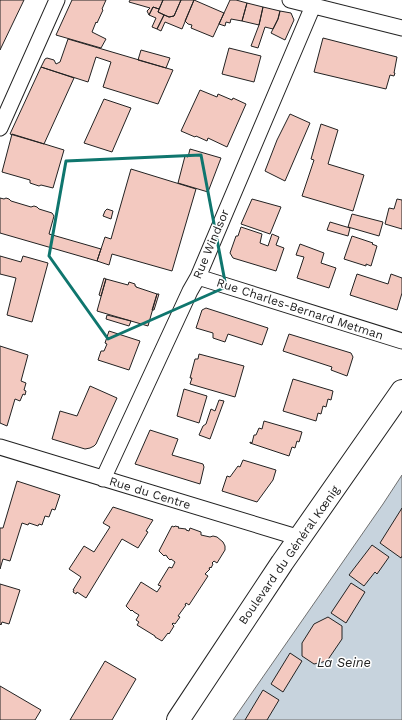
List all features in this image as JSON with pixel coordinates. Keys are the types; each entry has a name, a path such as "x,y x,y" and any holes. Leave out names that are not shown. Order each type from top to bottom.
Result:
{"main road":[{"name":"Boulevard du Général Kœnig","path":"178,720 282,563 402,391"}],"street":[{"path":"0,128 57,0"},
{"path":"290,0 402,28"},
{"name":"Rue Windsor","path":"103,478 190,291 198,277 313,6"},
{"name":"Rue Charles-Bernard Metman","path":"198,277 402,341"},
{"name":"Rue du Centre","path":"0,447 300,538"}],"highlighted area":[{"path":"201,155 226,287 108,339 49,256 66,161"}],"water":[{"name":"La Seine","path":"402,475 402,720 233,720 383,504"}],"building":[{"path":"0,0 24,0 0,50"},
{"path":"72,0 106,0 102,9 103,10 92,32 106,39 101,48 56,35"},
{"path":"130,0 163,0 159,9 153,7 149,15 147,11 150,8 129,2"},
{"path":"163,0 181,0 174,16 169,17 158,12"},
{"path":"181,0 194,0 182,29 165,22 161,31 157,29 164,15 169,17 174,16"},
{"path":"194,0 224,13 213,37 191,28 192,25 185,21"},
{"path":"230,0 247,3 242,21 231,19 230,23 226,22 225,26 219,24"},
{"path":"247,3 263,7 259,25 242,21"},
{"path":"153,7 159,9 158,12 164,15 157,29 152,27 156,18 149,15"},
{"path":"263,7 280,11 273,29 265,27 258,48 251,46 259,25"},
{"path":"280,11 291,13 294,20 285,40 271,33"},
{"path":"323,38 397,57 394,76 390,75 386,89 314,72"},
{"path":"68,39 173,70 158,104 103,87 111,62 96,57 88,82 41,67 47,58 54,60 56,64 60,62"},
{"path":"229,48 261,56 254,82 222,74"},
{"path":"141,50 170,58 166,68 138,60"},
{"path":"41,67 74,78 44,144 10,134"},
{"path":"200,90 217,97 218,94 232,100 233,98 246,104 227,147 208,138 207,141 181,131"},
{"path":"104,99 131,108 112,152 84,143"},
{"path":"290,114 310,123 285,181 265,171 277,140"},
{"path":"321,124 338,130 328,164 364,175 353,211 302,196 314,160 311,159"},
{"path":"12,134 64,150 53,188 41,185 39,186 30,183 30,180 2,172"},
{"path":"190,149 221,158 208,192 178,183 185,156 188,157"},
{"path":"131,169 196,189 172,271 112,254 109,265 97,261 105,237 111,239"},
{"path":"0,198 6,198 31,207 34,206 52,213 54,216 49,234 101,249 97,261 0,233"},
{"path":"252,199 281,207 270,234 241,224"},
{"path":"397,199 402,200 402,229 385,224 389,208 394,209"},
{"path":"107,209 113,211 111,219 103,216"},
{"path":"352,214 383,222 379,236 348,227"},
{"path":"330,222 350,228 348,236 327,230"},
{"path":"241,227 262,234 260,243 268,246 272,234 279,237 276,245 284,248 276,271 233,258 230,253"},
{"path":"352,236 373,243 372,244 377,246 371,266 366,264 366,266 344,259"},
{"path":"300,244 324,253 321,263 336,268 329,288 297,278 304,257 296,255"},
{"path":"0,256 21,262 23,256 48,263 32,322 7,315 16,278 0,274"},
{"path":"357,274 388,284 391,274 402,278 402,293 397,310 350,295"},
{"path":"104,278 106,279 101,296 99,295"},
{"path":"106,279 128,285 129,282 135,284 136,287 157,294 148,326 97,311"},
{"path":"157,294 159,294 154,310 152,310"},
{"path":"206,308 268,328 262,345 228,334 225,342 213,338 213,333 196,328 202,310"},
{"path":"107,315 131,321 129,326 106,319"},
{"path":"109,331 140,341 129,370 98,360 101,351 104,351 107,344 105,343"},
{"path":"289,334 351,353 353,357 347,376 331,370 332,367 283,351"},
{"path":"0,346 28,355 21,381 26,383 24,390 26,391 25,395 23,394 20,401 15,399 7,426 0,423"},
{"path":"199,354 244,366 235,397 190,384 195,359 198,359"},
{"path":"293,379 333,391 331,400 328,399 326,407 323,406 321,414 318,413 316,421 283,411"},
{"path":"90,386 117,398 96,444 85,449 52,439 60,411 77,416"},
{"path":"184,389 207,396 199,423 177,416"},
{"path":"219,400 224,401 210,439 199,435 203,426 206,424 211,409 215,411"},
{"path":"264,421 302,432 299,442 297,441 295,448 292,447 289,456 250,443 252,443 254,435 256,435 259,428 262,429"},
{"path":"150,430 178,439 172,455 203,464 204,467 200,484 135,464"},
{"path":"243,460 276,470 273,480 257,502 222,491 227,476 230,477 238,466 240,467"},
{"path":"17,481 60,495 55,510 52,509 49,517 45,516 42,525 39,524 38,526 29,523 28,525 22,523 10,561 3,559 0,569 0,528 3,528"},
{"path":"113,507 153,520 146,531 148,532 138,548 122,539 86,598 77,592 76,594 73,592 81,577 69,569 84,546 94,552 110,527 103,523"},
{"path":"402,508 402,556 401,558 380,543"},
{"path":"172,526 189,531 190,528 201,532 201,535 217,537 223,542 225,550 217,563 214,561 212,563 211,568 210,567 205,574 208,576 189,605 186,603 178,616 180,617 175,624 172,624 174,626 162,641 137,625 139,622 136,620 139,615 132,610 131,611 126,606 141,582 157,592 161,586 158,585 169,567 172,568 175,562 171,559 170,560 167,556 164,556 159,551"},
{"path":"372,545 389,557 377,574 375,572 364,586 349,575"},
{"path":"351,583 365,592 346,623 331,613"},
{"path":"0,584 20,590 9,624 2,622 1,625 0,624"},
{"path":"328,617 342,626 342,639 327,661 314,664 302,656 302,643 314,624"},
{"path":"290,653 302,661 283,692 271,684"},
{"path":"105,661 136,679 112,720 70,720"},
{"path":"0,686 41,710 35,720 0,720"},
{"path":"263,690 279,700 267,720 245,720"}]}
